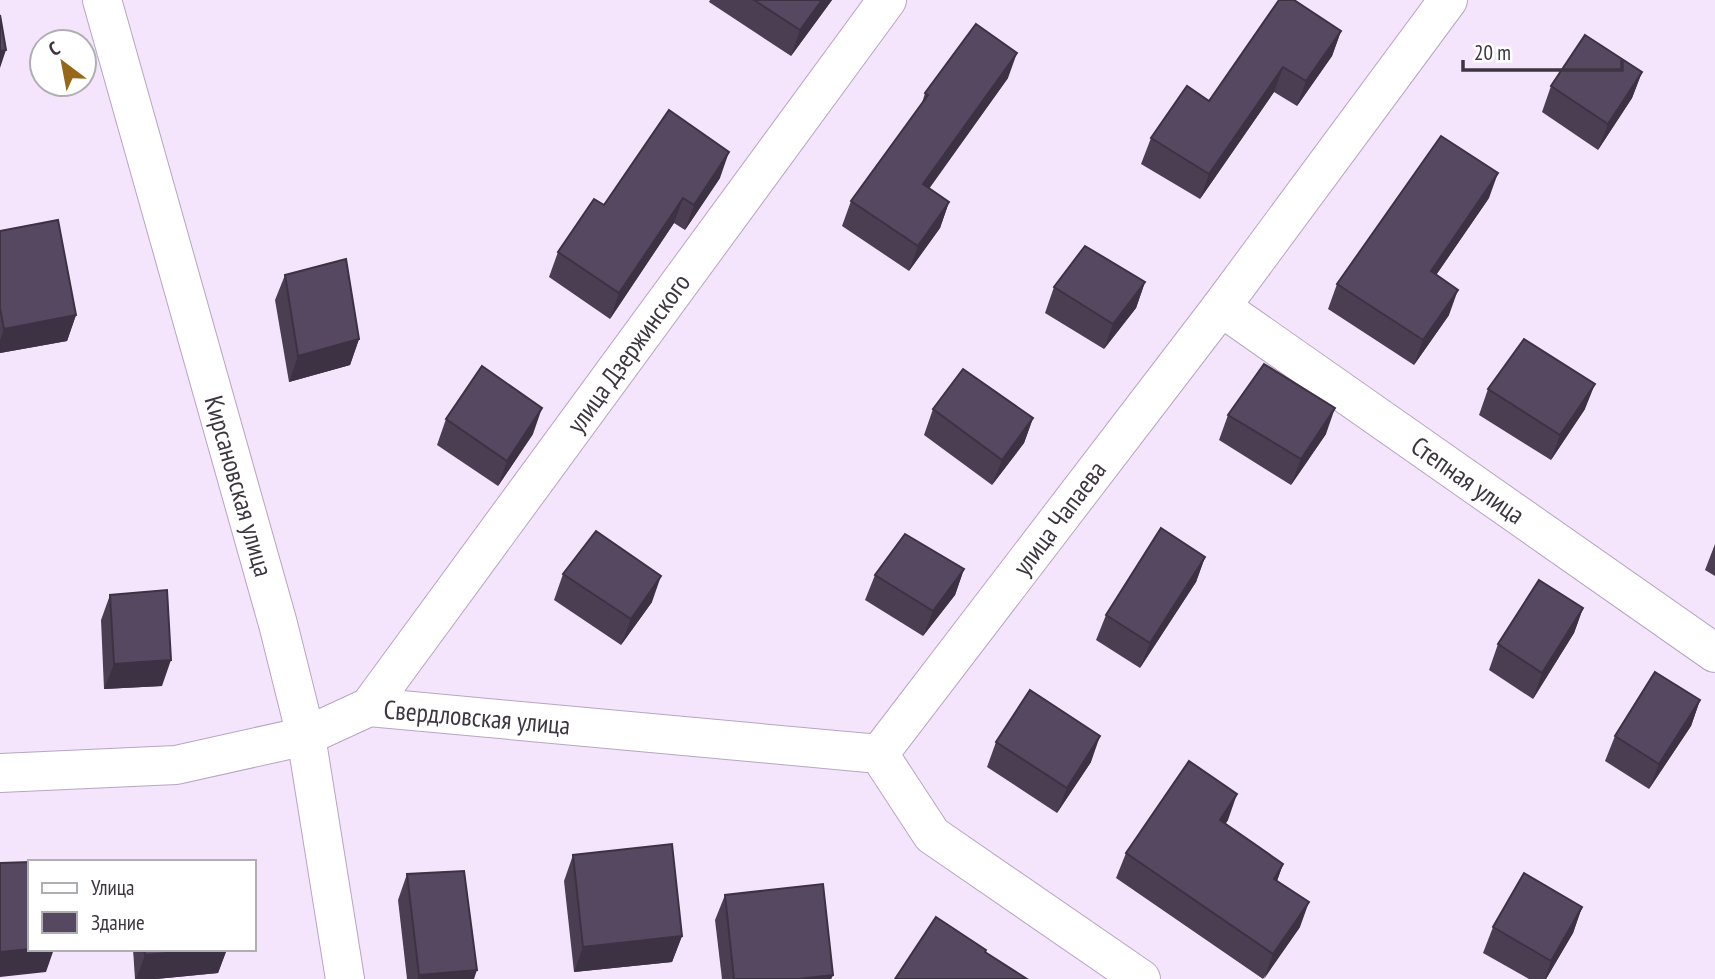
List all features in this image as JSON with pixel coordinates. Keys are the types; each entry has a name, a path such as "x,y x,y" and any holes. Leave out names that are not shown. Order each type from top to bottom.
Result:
{"street":[{"name":"Кирсановская улица","path":"102,0 278,624 306,736 345,979"},
{"name":"улица Дзержинского","path":"369,707 887,0"},
{"name":"улица Чапаева","path":"878,754 1221,307 1448,0"},
{"name":"Степная улица","path":"1221,307 1715,653"},
{"name":"Свердловская улица","path":"0,773 176,765 306,736 369,707 878,754"},
{"path":"878,754 932,835 1141,979"}],"building":[{"path":"754,0 822,0 800,30"},
{"path":"1279,0 1294,0 1341,31 1306,81 1283,67 1209,174 1151,138 1187,86 1209,101"},
{"path":"0,15 6,50 0,51"},
{"path":"976,24 1017,53 923,184 949,202 918,246 851,201"},
{"path":"1585,35 1642,72 1608,124 1551,86"},
{"path":"669,110 729,152 694,205 683,198 619,293 558,252 594,199 604,205"},
{"path":"1441,136 1498,173 1431,271 1458,290 1423,340 1337,284"},
{"path":"58,220 76,315 4,329 0,308 0,231"},
{"path":"1085,246 1145,282 1113,324 1054,287"},
{"path":"346,259 359,339 298,356 285,275"},
{"path":"1524,339 1595,384 1560,435 1488,389"},
{"path":"1264,364 1335,408 1301,459 1228,415"},
{"path":"482,366 542,408 507,461 446,419"},
{"path":"963,369 1033,418 1002,460 933,409"},
{"path":"1161,528 1205,557 1150,643 1106,615"},
{"path":"596,531 661,576 631,619 563,574"},
{"path":"905,534 964,569 933,611 875,575"},
{"path":"1539,580 1583,608 1542,673 1498,644"},
{"path":"167,590 171,660 114,664 110,595"},
{"path":"1655,672 1700,700 1659,764 1615,736"},
{"path":"1030,690 1100,736 1067,788 996,742"},
{"path":"1189,761 1237,794 1220,820 1283,864 1274,879 1309,902 1273,954 1126,853"},
{"path":"672,844 682,936 583,947 573,855"},
{"path":"28,862 28,949 0,952 0,863"},
{"path":"464,871 477,970 419,975 407,874"},
{"path":"1524,873 1582,907 1551,961 1493,927"},
{"path":"823,884 833,975 798,979 734,979 725,895"},
{"path":"936,917 986,950 985,952 1027,979 895,979"},
{"path":"144,951 189,951 145,955"}]}
